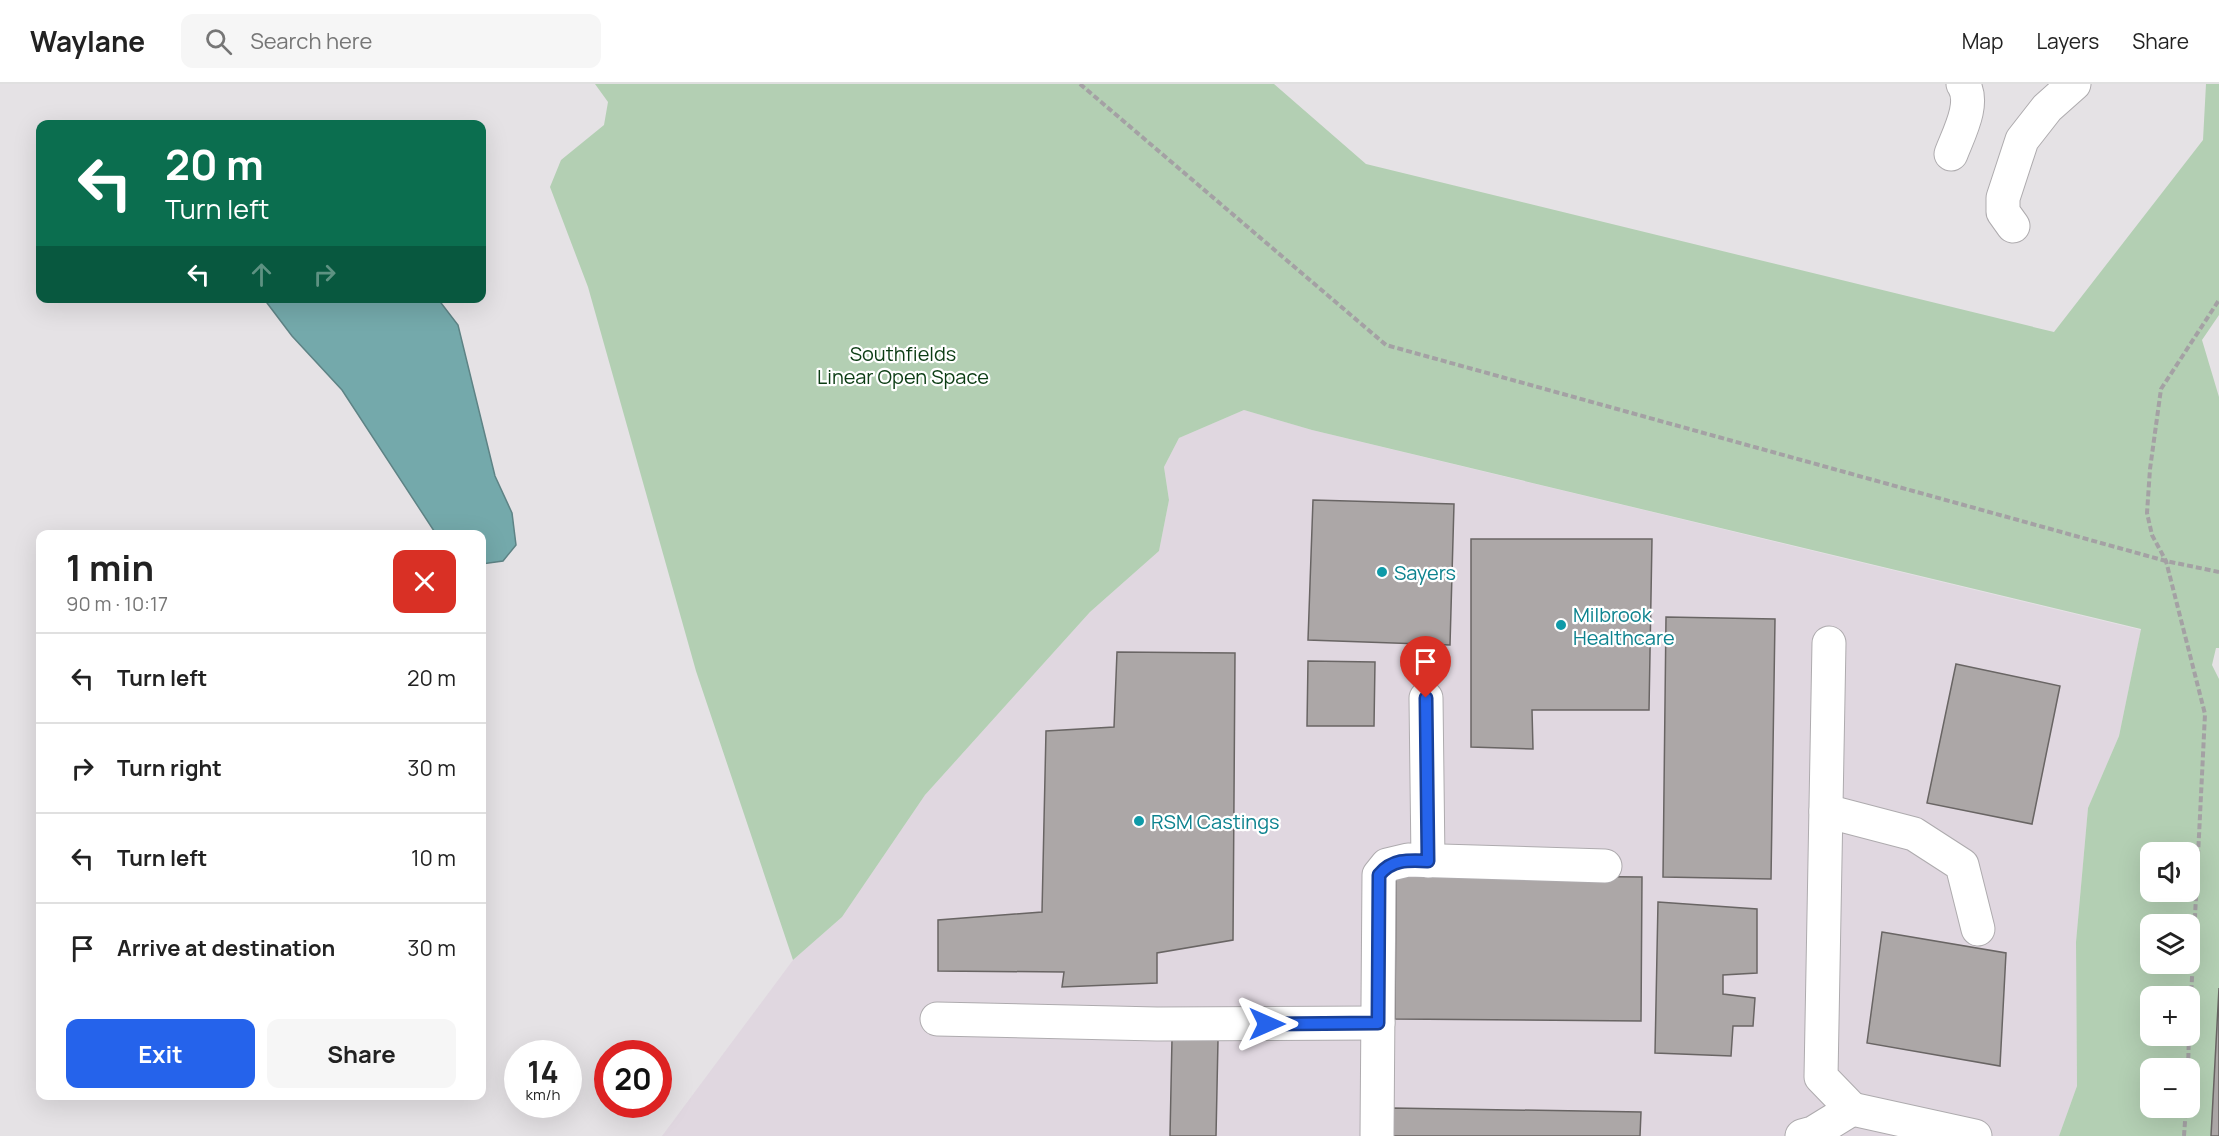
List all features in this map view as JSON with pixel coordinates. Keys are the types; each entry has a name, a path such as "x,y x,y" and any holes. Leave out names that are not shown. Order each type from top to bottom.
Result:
{"street":[{"path":"1951,154 1968,107 1968,95 1963,84"},
{"path":"2013,226 2003,212 2003,198 2022,140 2047,108 2074,84"},
{"path":"1829,643 1821,1077 1852,1109 1975,1136"},
{"path":"1426,698 1428,861"},
{"path":"1826,811 1914,834 1962,865 1978,930"},
{"path":"1377,1136 1379,875 1387,865 1398,861 1428,861 1605,866"},
{"path":"937,1019 1157,1024 1378,1023"},
{"path":"1802,1136 1813,1133 1852,1109"}],"path":[{"path":"1080,84 1386,345 2166,561 2219,572"},
{"path":"2192,986 2205,714 2166,561 2152,535 2147,513 2150,469 2161,389 2219,300"},
{"path":"2184,1136 2185,1118"}],"shaded area":[{"path":"1244,410 1312,430 2141,630 2119,736 2088,808 2076,942 2077,1086 2059,1136 662,1136 793,960 842,917 925,795 1090,612 1159,551 1169,500 1164,467 1179,438"}],"green space":[{"name":"Southfields Linear Open Space","path":"595,84 1274,84 1366,164 2054,332 2203,140 2206,84 2219,84 2219,315 2202,340 2219,397 2219,648 2216,648 2212,665 2219,679 2219,988 2211,1136 2059,1136 2077,1086 2076,942 2088,808 2119,736 2141,629 1312,430 1244,410 1179,438 1164,467 1169,500 1159,551 1090,612 925,795 842,917 793,960 696,671 588,287 550,187 561,160 604,125 608,102"}],"water":[{"path":"267,303 441,303 458,325 495,476 512,513 516,545 503,561 486,563 486,530 433,530 342,390 292,336"}],"building":[{"name":"Sayers","path":"1313,500 1454,504 1450,645 1308,640"},
{"name":"Milbrook Healthcare","path":"1471,539 1652,539 1649,710 1532,710 1533,749 1471,747"},
{"path":"1666,617 1775,619 1771,879 1663,877"},
{"name":"RSM Castings","path":"1117,652 1235,653 1233,940 1157,953 1157,983 1062,987 1064,972 938,971 938,920 1042,912 1046,731 1114,727"},
{"path":"1308,661 1375,662 1374,726 1307,726"},
{"path":"1956,664 2060,686 2032,824 1927,803"},
{"path":"1396,875 1642,877 1641,1021 1395,1019"},
{"path":"1658,902 1757,909 1757,973 1723,975 1723,994 1755,998 1753,1026 1733,1026 1731,1056 1655,1053"},
{"path":"1882,932 2006,953 2000,1066 1867,1043"},
{"path":"2219,988 2219,1136 2211,1136"},
{"path":"1172,1039 1218,1040 1216,1136 1170,1136"},
{"path":"1392,1108 1641,1112 1640,1136 1391,1136"}],"place":[{"name":"Sayers","path":"1382,572"},
{"name":"Milbrook Healthcare","path":"1561,625"},
{"name":"RSM Castings","path":"1139,821"}],"route":[{"path":"1267,1024 1378,1023 1379,875 1387,865 1398,861 1428,861 1426,698"}]}
